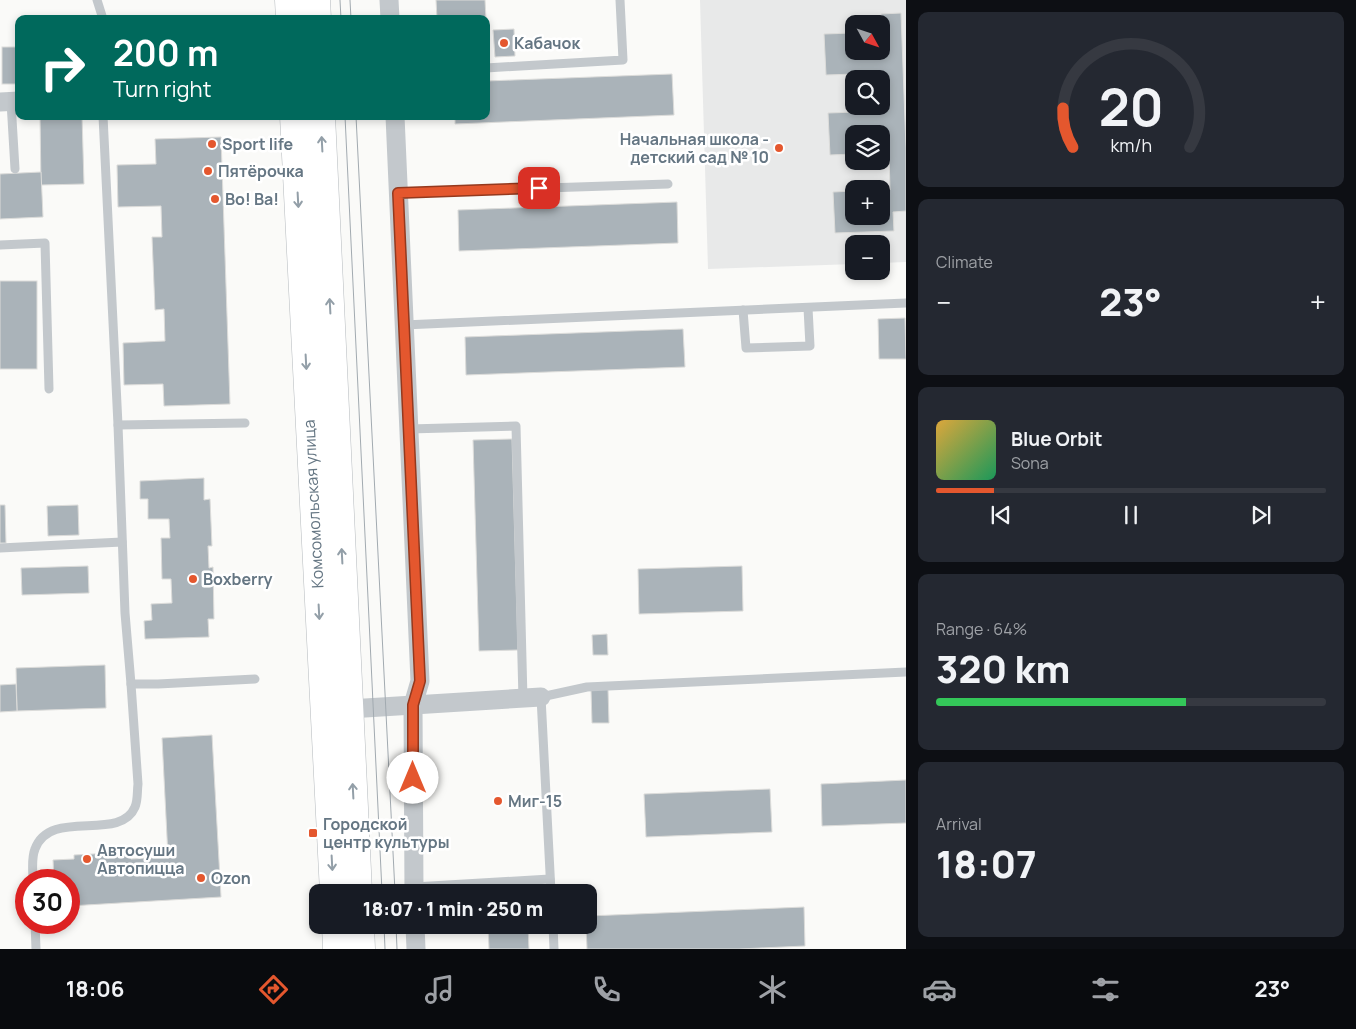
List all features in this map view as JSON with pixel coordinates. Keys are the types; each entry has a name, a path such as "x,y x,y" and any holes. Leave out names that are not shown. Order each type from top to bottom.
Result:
{"main road":[{"path":"289,0 290,15"},
{"path":"316,0 317,15"},
{"name":"Комсомольская улица","path":"294,120 334,884"},
{"name":"Комсомольская улица","path":"321,120 358,884"},
{"path":"336,934 337,949"},
{"path":"360,934 361,949"}],"street":[{"path":"389,0 390,15"},
{"path":"395,120 420,681 413,705 414,884"},
{"path":"349,709 532,698"},
{"path":"415,934 416,949"}],"lane":[{"path":"96,0 102,15"},
{"path":"490,68 623,60 620,0"},
{"path":"10,102 16,169"},
{"path":"32,869 35,847 47,833 57,829 116,823 131,815 137,800 138,784 125,613 104,120"},
{"path":"398,193 668,184"},
{"path":"0,245 45,243 49,389"},
{"path":"404,325 906,304"},
{"path":"743,310 746,348 810,346 808,308"},
{"path":"118,425 245,423"},
{"path":"409,428 516,426 532,698 550,884"},
{"path":"0,548 122,542"},
{"path":"532,698 587,687 906,672"},
{"path":"131,684 173,684 254,679"},
{"path":"496,884 550,880"},
{"path":"35,934 36,949"},
{"path":"553,934 554,949"}],"shaded area":[{"name":"Начальная школа - детский сад № 10","path":"700,0 906,0 906,262 890,263 890,235 845,235 845,264 708,269"}],"building":[{"path":"436,0 485,0 486,15 437,15"},
{"path":"901,13 906,148 906,211 893,212 894,231 835,233 833,192 845,191 845,225 890,225 890,125 845,125 845,154 830,155 828,113 890,115 890,70 845,70 845,74 826,75 824,34 845,33 845,60 890,60 890,15 881,14"},
{"name":"Кабачок","path":"514,29 515,56 495,57 493,30"},
{"path":"2,47 15,47 15,84 2,84"},
{"path":"672,74 674,115 455,124 455,120 490,120 490,81"},
{"path":"40,120 82,120 84,184 41,185"},
{"path":"221,137 230,404 164,406 163,384 124,385 123,343 165,341 164,309 155,310 152,237 162,237 161,206 118,207 117,165 156,164 155,139"},
{"path":"41,172 43,217 0,219 0,174"},
{"path":"677,202 678,243 459,251 458,210"},
{"path":"0,281 37,281 37,369 0,369"},
{"path":"905,318 906,359 879,359 878,319"},
{"path":"683,329 685,367 466,375 465,337"},
{"path":"512,439 518,650 479,651 473,440"},
{"path":"204,478 204,500 210,499 212,546 208,546 209,568 213,567 214,619 208,619 209,637 145,639 144,621 152,620 151,604 172,603 171,579 162,579 161,538 170,538 169,519 148,519 148,499 140,499 140,481"},
{"path":"0,505 5,505 6,543 0,543"},
{"path":"78,505 79,535 48,536 47,506"},
{"path":"88,566 89,593 22,595 21,568"},
{"path":"742,566 743,611 639,614 638,569"},
{"path":"607,634 608,655 593,655 592,635"},
{"path":"105,665 106,708 17,711 16,668"},
{"path":"16,684 17,711 0,712 0,685"},
{"path":"608,689 609,723 592,723 591,690"},
{"path":"212,735 221,897 80,905 80,869 53,869 53,860 74,859 74,855 131,852 131,859 168,857 162,738"},
{"path":"906,780 906,823 822,826 821,784"},
{"path":"770,789 772,832 646,837 644,794"},
{"path":"804,907 805,946 739,949 587,949 586,934 597,934 597,916"},
{"path":"488,934 528,934 529,949 489,949"}],"tram line":[{"path":"340,0 341,15"},
{"path":"350,0 351,15"},
{"path":"345,120 382,884"},
{"path":"356,120 395,884"},
{"path":"384,934 385,949"},
{"path":"396,934 397,949"}],"place":[{"name":"Кабачок","path":"504,43"},
{"name":"Sport life","path":"212,144"},
{"name":"Начальная школа - детский сад № 10","path":"779,148"},
{"name":"Пятёрочка","path":"208,171"},
{"name":"Во! Ва!","path":"215,199"},
{"name":"Boxberry","path":"193,579"},
{"name":"Миг-15","path":"498,801"},
{"name":"Городской центр культуры","path":"313,833"},
{"name":"Автосуши Автопицца","path":"87,859"},
{"name":"Ozon","path":"201,878"}],"route":[{"path":"413,778 413,705 420,681 398,193 539,188"}]}
